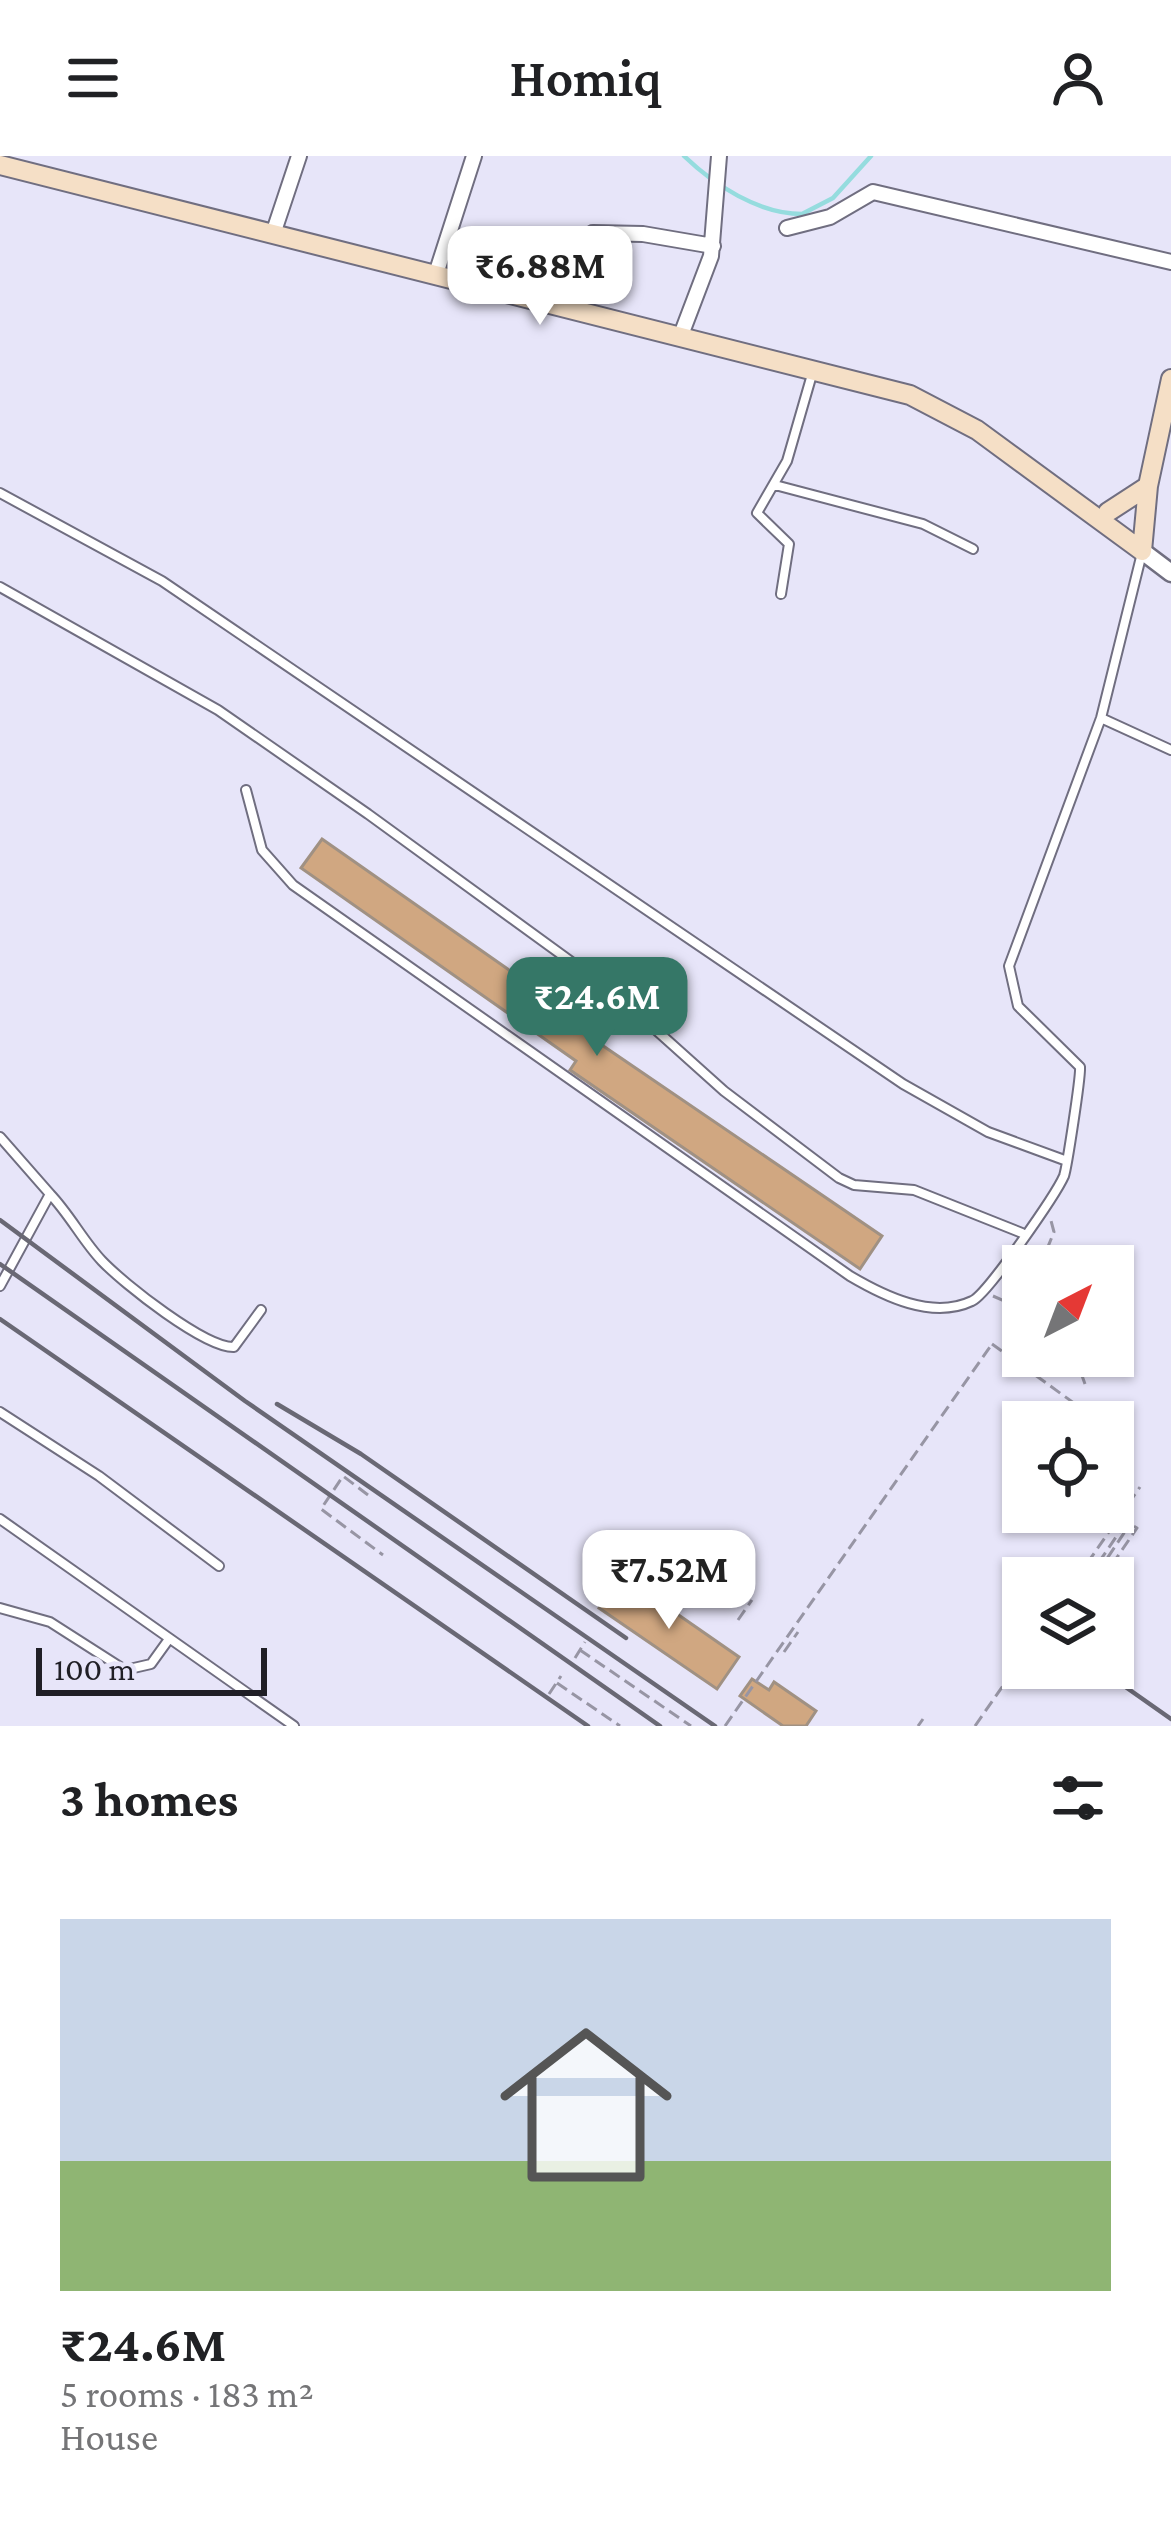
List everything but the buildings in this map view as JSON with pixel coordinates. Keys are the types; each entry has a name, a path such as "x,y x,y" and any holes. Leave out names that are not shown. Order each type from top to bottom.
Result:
{"main road":[{"path":"0,166 884,387 946,411 1153,549"},
{"path":"1153,549 1146,512 1148,486 1171,379"},
{"path":"1108,512 1148,486"},
{"path":"1078,500 1108,512 1153,549"}],"street":[{"path":"272,233 298,156"},
{"path":"436,274 474,156"},
{"path":"681,335 713,246 718,162"},
{"path":"787,228 830,218 873,192 1171,262"},
{"path":"565,306 593,233 643,234 713,246"},
{"path":"1153,549 1171,573"}],"lane":[{"path":"782,594 789,544 758,513 775,485 813,369"},
{"path":"775,485 923,524 973,549"},
{"path":"0,494 162,581 903,1084 988,1132 1067,1162"},
{"path":"246,790 254,834 293,885 850,1276 901,1302 970,1303 986,1290 1043,1209 1067,1162 1080,1067 1027,1019 1008,976 1015,941 1101,718 1153,549"},
{"path":"0,587 218,710 368,814 617,995 724,1091 839,1178 854,1185 914,1190 1022,1234"},
{"path":"1101,718 1171,750"},
{"path":"0,1138 106,1265 211,1341 235,1347 261,1310"},
{"path":"0,1286 50,1195"},
{"path":"0,1412 219,1566"},
{"path":"0,1519 294,1726"},
{"path":"0,1607 50,1622 125,1670 152,1664 169,1639"}],"path":[{"path":"1043,1209 1054,1232 1049,1245"},
{"path":"986,1290 1002,1298"},
{"path":"725,1726 992,1344 1070,1401"},
{"path":"1082,1377 1085,1384"},
{"path":"368,1496 343,1476 321,1509 383,1555"},
{"path":"1134,1496 1140,1487"},
{"path":"738,1620 752,1600"},
{"path":"784,1652 788,1640 798,1632"},
{"path":"575,1658 585,1642"},
{"path":"580,1650 691,1726"},
{"path":"549,1694 561,1676"},
{"path":"557,1683 620,1726"},
{"path":"975,1726 1002,1687"},
{"path":"918,1726 923,1719"}],"waterway":[{"path":"684,156 738,196 770,209 802,214 833,198 871,156"}],"railway":[{"path":"0,1220 245,1401 715,1726"},
{"path":"0,1264 660,1726"},
{"path":"0,1319 588,1726"},
{"path":"277,1404 361,1454 626,1638"},
{"path":"1128,1689 1171,1719"}]}
